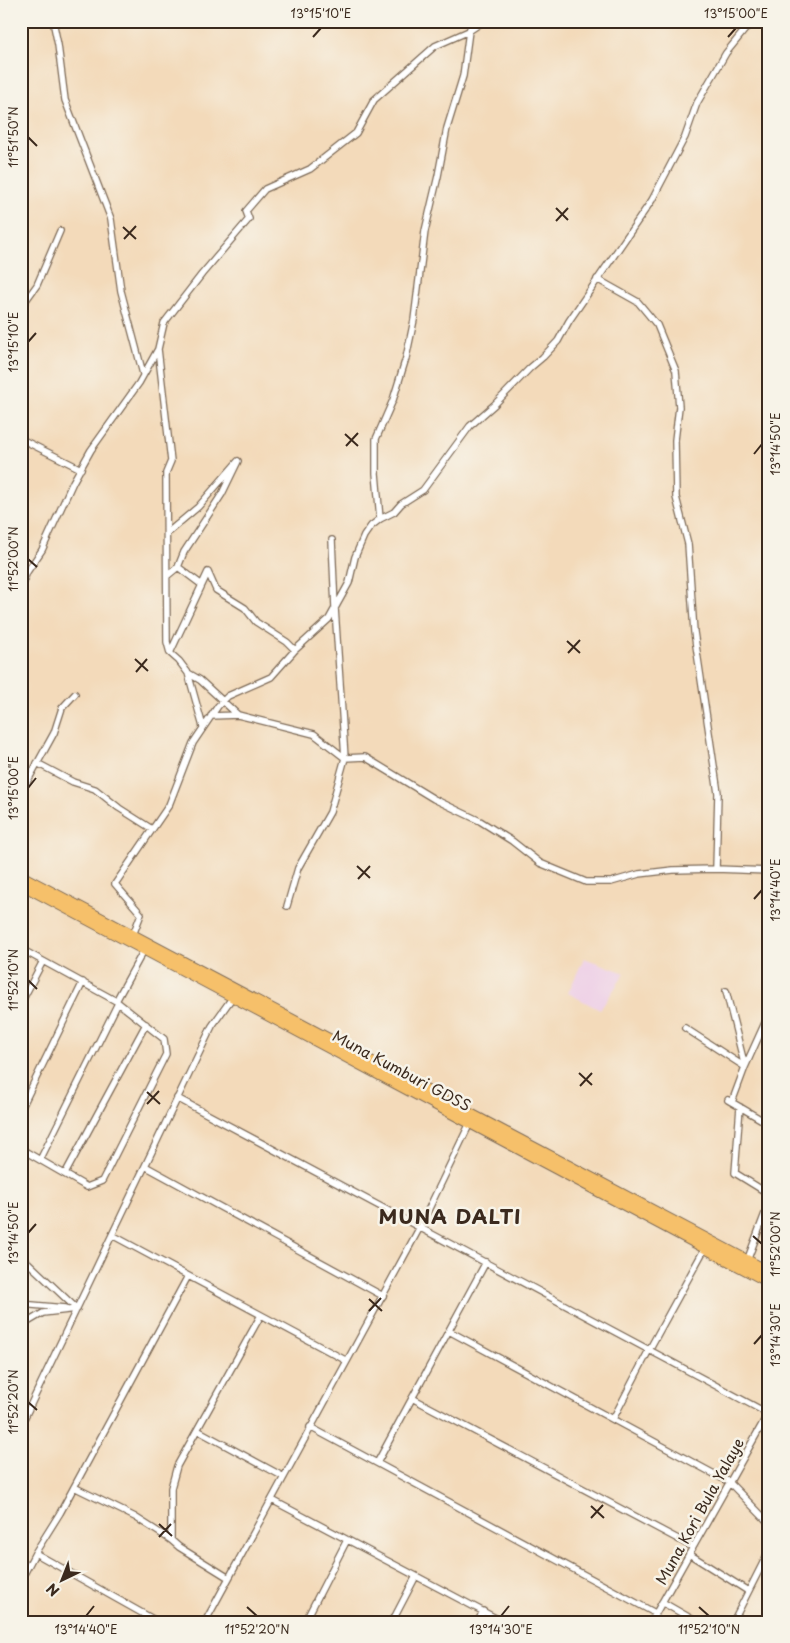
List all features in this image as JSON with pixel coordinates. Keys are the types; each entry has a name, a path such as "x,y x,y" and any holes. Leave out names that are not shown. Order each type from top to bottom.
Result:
{"highway":[{"name":"Muna Kumburi GDSS","path":"21,876 769,1272"},
{"name":"Muna Kumburi GDSS","path":"21,884 232,998 769,1282"}],"street":[{"path":"53,21 65,100 111,219 120,291 143,374"},
{"path":"380,519 376,473 376,439 393,400 406,358 414,320 425,231 447,128 463,76 469,31 473,21"},
{"path":"21,587 27,572 42,550 80,469 91,450 139,383 158,349 164,323 202,274 249,219 246,211 266,189 310,169 356,133 374,100 435,46 469,31 484,21"},
{"path":"133,935 141,914 115,884 168,805 193,743 211,716 228,696 271,678 295,650 329,619 349,583 355,557 364,536 371,526 394,512 401,504 423,490 470,426 494,405 558,341 597,279 652,200 685,138 697,103 726,53 752,21"},
{"path":"21,307 37,286 60,231"},
{"path":"597,279 638,302 657,325 676,371 678,407 675,440 676,497 688,544 694,632 718,793 716,869"},
{"path":"158,349 171,461 166,473 167,642 170,654 179,661 188,673 204,727"},
{"path":"21,439 80,469"},
{"path":"166,533 198,507 238,461 222,494 184,552 178,567 167,576"},
{"path":"287,906 298,868 330,812 345,758 332,540"},
{"path":"178,567 202,586"},
{"path":"170,654 208,572 216,590 245,608 256,622 287,642 295,650"},
{"path":"188,673 200,680 238,715"},
{"path":"21,793 54,733 62,708 75,694"},
{"path":"211,716 238,715 314,734 345,758 365,757 434,799 480,821 512,841 540,863 586,882 611,882 639,874 673,870 769,871"},
{"path":"37,763 73,782 95,789 119,808 152,829"},
{"path":"21,948 117,1002 164,1039 166,1054 102,1181 87,1187 21,1149"},
{"path":"40,1160 144,950"},
{"path":"21,1003 43,961"},
{"path":"21,1108 82,982"},
{"path":"726,991 745,1067"},
{"path":"21,1424 212,1026 232,998"},
{"path":"769,1014 730,1101 769,1124"},
{"path":"65,1174 146,1024"},
{"path":"686,1028 745,1067"},
{"path":"177,1098 768,1413"},
{"path":"740,1107 734,1173 769,1194"},
{"path":"205,1622 420,1227 470,1123"},
{"path":"145,1166 383,1296"},
{"path":"747,1260 769,1203"},
{"path":"112,1235 347,1361"},
{"path":"613,1419 705,1248"},
{"path":"21,1256 77,1309"},
{"path":"377,1463 486,1262"},
{"path":"21,1580 188,1276"},
{"path":"21,1304 77,1309"},
{"path":"21,1326 43,1313 77,1309"},
{"path":"171,1540 171,1488 177,1466 261,1315"},
{"path":"449,1331 729,1482 769,1523"},
{"path":"412,1398 693,1547"},
{"name":"Muna Kori Bula Yalaye","path":"651,1622 768,1413"},
{"path":"310,1427 655,1613"},
{"path":"197,1430 284,1477"},
{"path":"74,1486 135,1517 229,1578"},
{"path":"272,1500 502,1622"},
{"path":"305,1622 347,1540"},
{"path":"732,1622 769,1551"},
{"path":"35,1553 158,1622"},
{"path":"689,1554 748,1591"},
{"path":"392,1622 416,1576"},
{"path":"662,1602 697,1622"},
{"path":"478,1622 483,1612"}],"shaded area":[{"path":"584,958 625,973 600,1010 568,993"}],"district":[{"name":"MUNA DALTI","path":"450,1216"}]}
